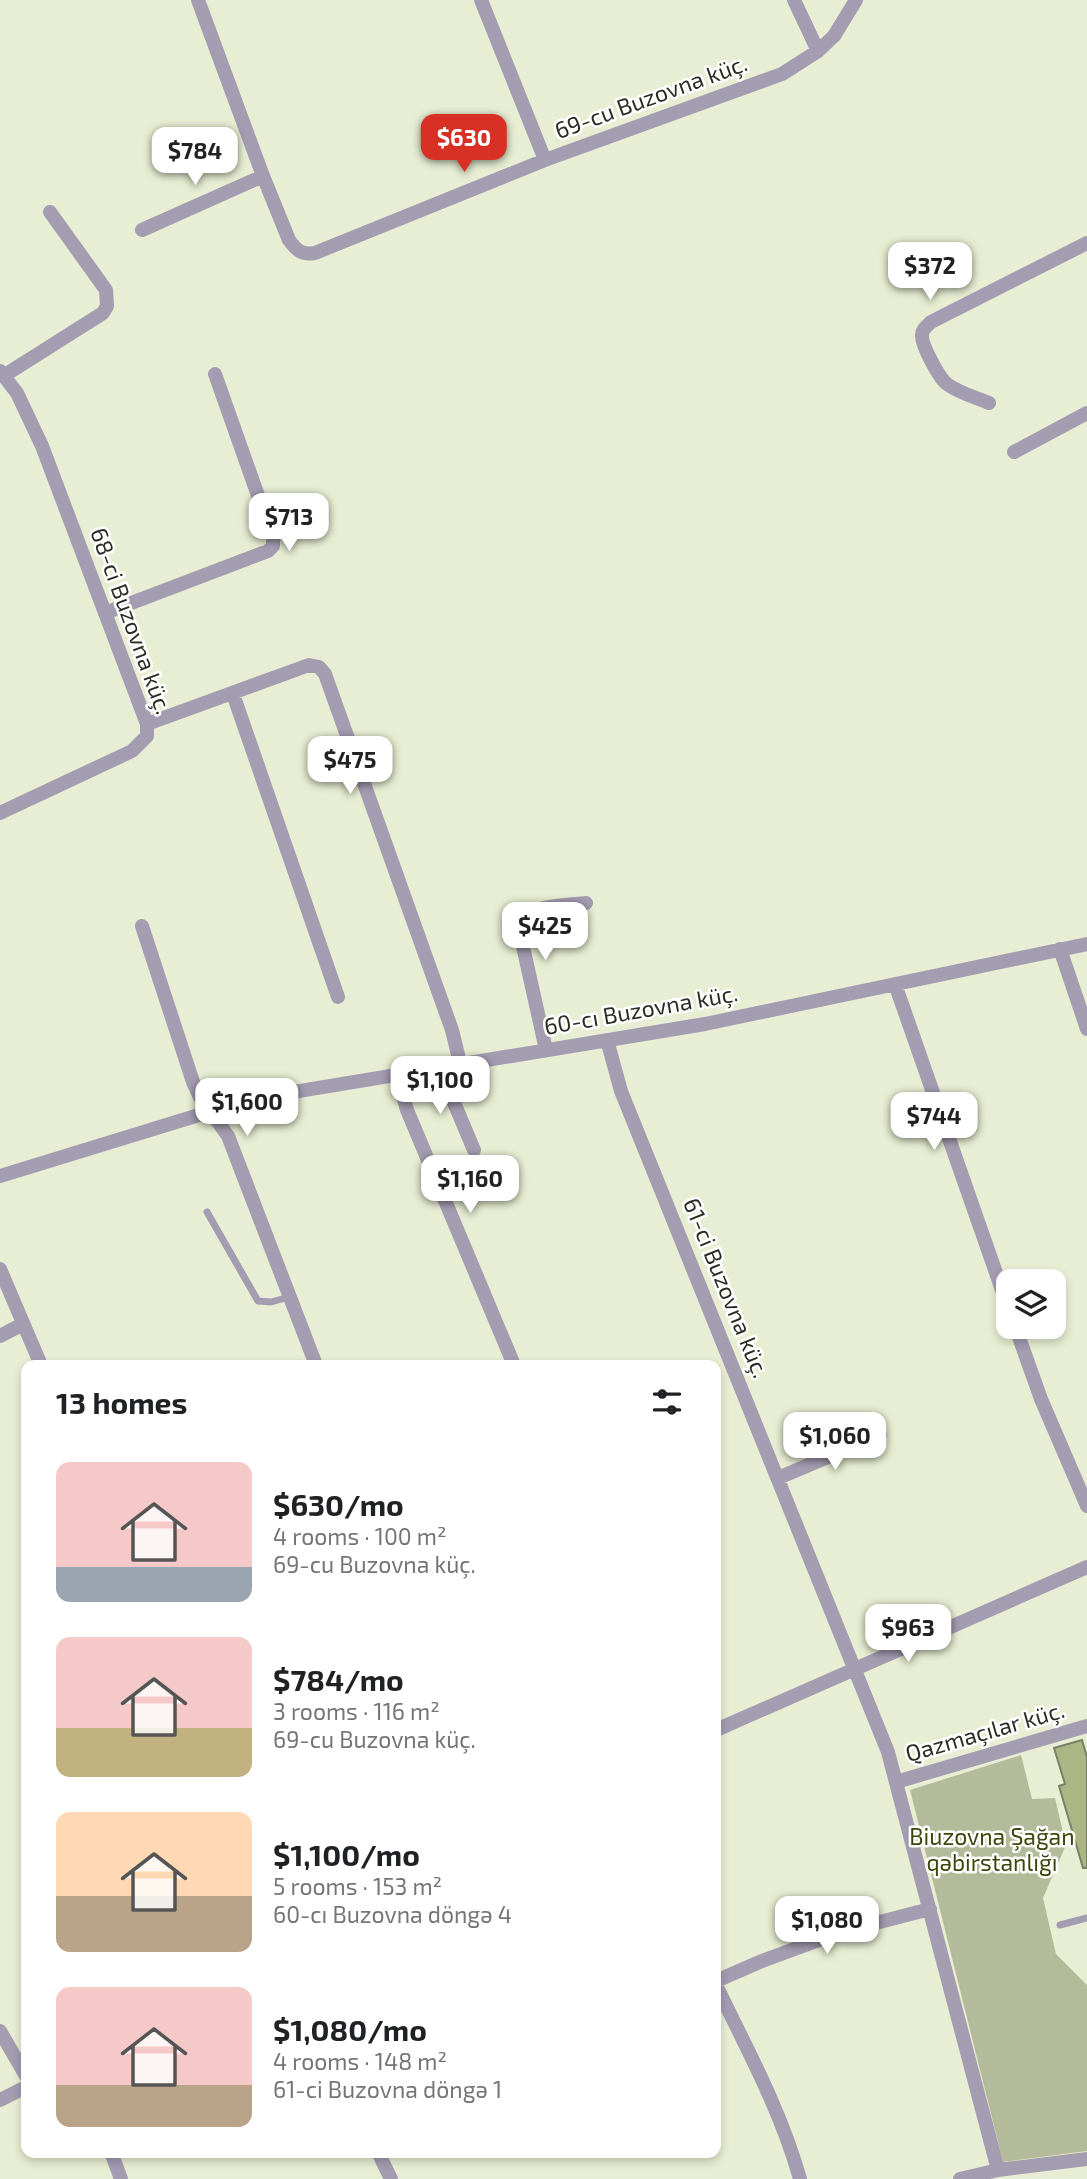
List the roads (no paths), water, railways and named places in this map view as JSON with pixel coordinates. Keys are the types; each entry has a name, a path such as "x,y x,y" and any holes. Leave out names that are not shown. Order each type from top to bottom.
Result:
{"street":[{"name":"69-cu Buzovna küç.","path":"198,0 289,240 305,254 315,253 545,160 782,74 818,51 834,36 856,0"},
{"path":"481,0 545,160"},
{"path":"794,0 818,51"},
{"path":"142,230 263,176"},
{"path":"2,373 103,313 107,306 106,290 50,212"},
{"path":"989,403 944,382 926,350 921,337 923,329 931,321 1087,243"},
{"name":"68-ci Buzovna küç.","path":"0,813 132,751 147,736 147,724 28,413 2,373"},
{"path":"105,613 268,551 273,546 273,538 215,374"},
{"path":"1014,452 1087,414"},
{"path":"147,724 309,665 319,667 325,674 452,1030 460,1063"},
{"path":"233,694 338,997"},
{"path":"545,1050 522,942 522,919 530,911 586,903"},
{"path":"142,926 193,1082 228,1136 314,1360"},
{"name":"60-cı Buzovna küç.","path":"0,1176 210,1111 284,1093 705,1024 1087,944"},
{"path":"1060,949 1087,1029"},
{"path":"895,984 996,1273"},
{"name":"61-ci Buzovna küç.","path":"607,1040 621,1091 888,1752 998,2169"},
{"path":"439,1067 474,1150"},
{"path":"397,1074 407,1110 512,1360"},
{"path":"0,1269 39,1360"},
{"path":"0,1336 23,1324"},
{"path":"1020,1339 1041,1399 1087,1506"},
{"path":"778,1478 880,1435"},
{"path":"721,1728 1087,1567"},
{"name":"Qazmaçılar küç.","path":"897,1782 1087,1726"},
{"path":"721,1981 809,1943 930,1909"},
{"path":"721,1994 776,2110 800,2179"},
{"path":"0,2031 21,2067"},
{"path":"0,2099 21,2089"},
{"path":"113,2158 121,2179"},
{"path":"381,2158 391,2179"},
{"path":"960,2179 998,2169 1087,2159"}],"lane":[{"path":"207,1212 258,1301 271,1302 290,1297"},
{"path":"1060,1925 1087,1918"}],"park label":[{"name":"Biuzovna Şağan qəbirstanlığı","path":"992,1850"}]}
